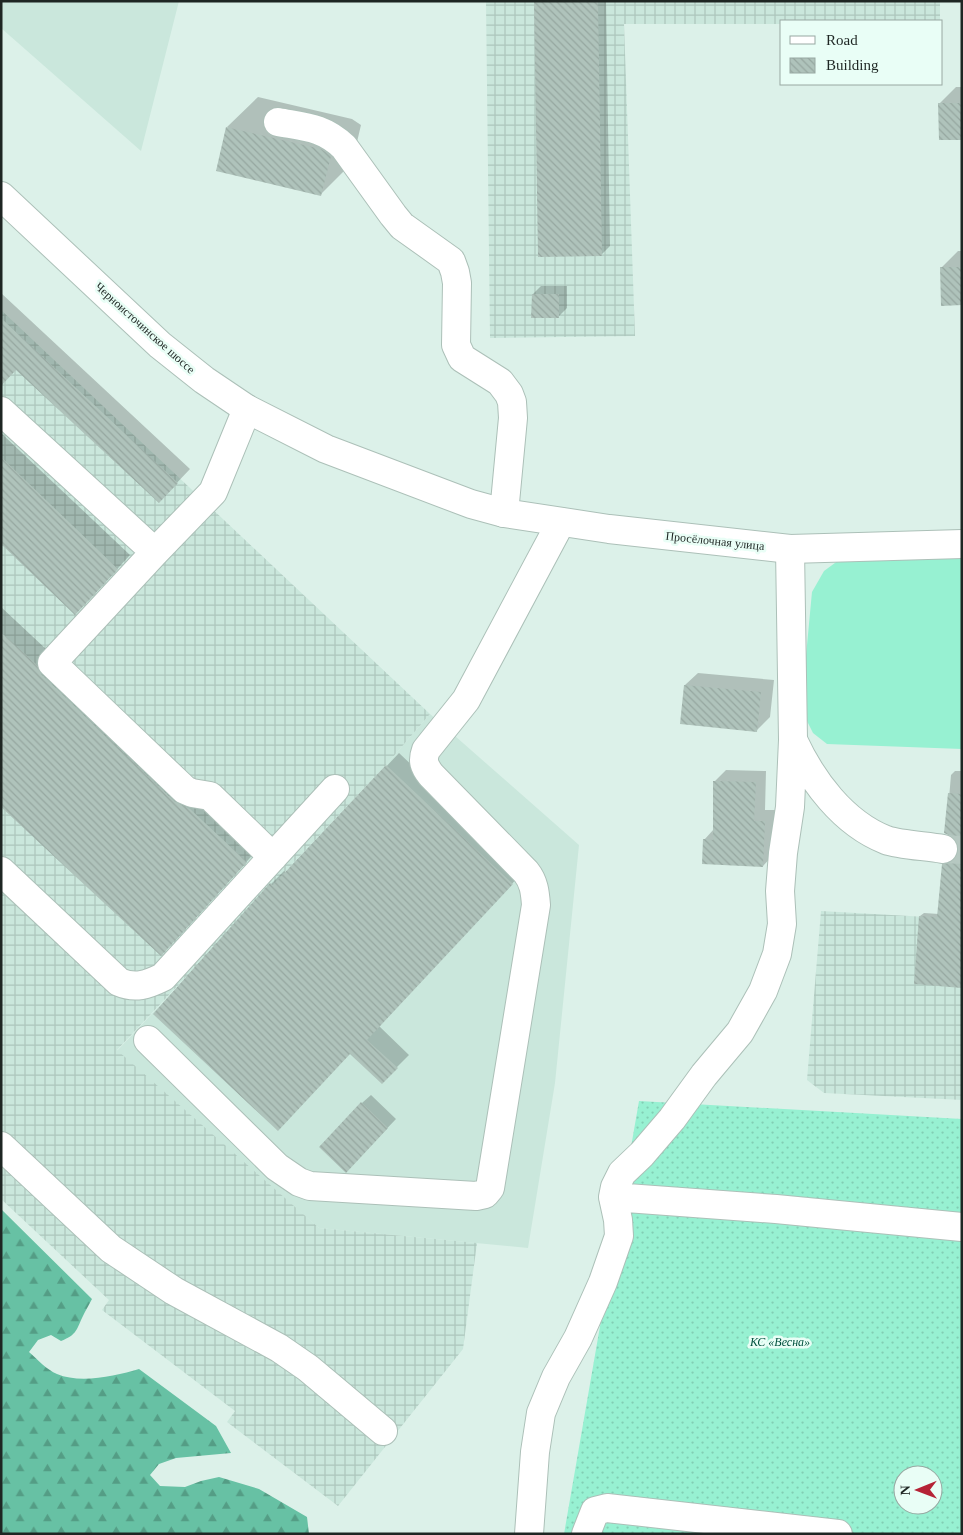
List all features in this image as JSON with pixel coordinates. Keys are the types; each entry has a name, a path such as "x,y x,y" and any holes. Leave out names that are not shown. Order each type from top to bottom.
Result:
{"main road":[{"path":"278,122 324,132 334,138 344,147 402,226 451,261 456,272 457,283 456,345 462,358 500,382 509,394 512,402 513,418 504,513"},
{"name":"Черноисточинское шоссе","path":"1,196 160,345 204,380 247,409 326,449 471,504"},
{"path":"247,409 213,492 52,663 186,790 192,794 210,796 273,857"},
{"path":"1,411 155,552"},
{"name":"Просёлочная улица","path":"471,504 504,513 609,530 790,549 962,544"},
{"path":"148,1040 278,1167 299,1182 310,1186 476,1196 485,1194 490,1188 536,905 535,892 532,880 526,872 431,775 424,766 423,759 426,750 466,700 560,522"},
{"path":"529,1534 535,1452 541,1413 556,1376 578,1338 603,1282 619,1236 613,1197 615,1187 622,1173 642,1154 672,1119 740,1032 764,991 777,954 782,924 780,891 790,806 793,740 790,549"},
{"path":"793,740 802,760 816,781 837,806 857,823 888,841 943,849"},
{"path":"1,871 118,982 126,985 143,986 163,977 334,789"},
{"path":"1,1146 111,1249 174,1291 279,1348 308,1368 383,1431"},
{"path":"613,1197 776,1209 962,1227"},
{"path":"586,1534 595,1511 607,1508 838,1534"}],"shaded area":[{"path":"1,1 179,1 141,151 1,28"},
{"path":"486,1 940,1 940,20 780,20 780,24 624,24 635,336 490,338"},
{"path":"1,310 430,714 386,765 117,1050 319,1228 477,1243 463,1349 338,1506 227,1422 235,1411 102,1310 109,1300 1,1199"},
{"path":"430,714 579,845 555,1083 528,1248 319,1228 115,1053 386,765"},
{"path":"821,911 962,919 962,1100 824,1093 807,1080"}],"green space":[{"path":"962,558 962,749 827,744 813,733 801,709 812,592 824,571 839,560"},
{"name":"КС «Весна»","path":"639,1101 962,1119 962,1534 564,1534"},
{"path":"1,1209 92,1299 73,1335 61,1341 51,1335 38,1340 29,1352 50,1370 66,1377 98,1378 139,1369 216,1426 231,1453 176,1458 159,1464 150,1475 160,1486 185,1487 219,1477 259,1489 307,1517 309,1534 1,1534"}],"building":[{"path":"534,1 598,1 602,256 538,257"},
{"path":"938,103 962,103 962,140 939,140"},
{"path":"226,127 321,149 327,153 331,156 321,196 216,171"},
{"path":"940,267 962,267 962,305 941,306"},
{"path":"532,294 559,294 559,318 531,318"},
{"path":"1,318 178,483 159,503 16,370 1,386"},
{"path":"1,457 118,569 75,615 1,544"},
{"path":"1,632 37,665 41,674 174,801 190,809 247,862 161,956 1,807"},
{"path":"684,685 761,692 757,732 680,724"},
{"path":"386,765 513,884 367,1040 398,1068 382,1084 350,1054 278,1131 153,1014 270,883 273,885"},
{"path":"713,781 756,782 754,821 765,821 763,867 702,864 703,839 713,840"},
{"path":"948,793 962,794 962,988 914,984 919,916 937,917 942,864 949,863 955,859 958,852 958,844 953,837 944,833"},
{"path":"361,1102 388,1128 346,1173 319,1147"}],"tunnel":[{"path":"943,849 962,850"}]}
